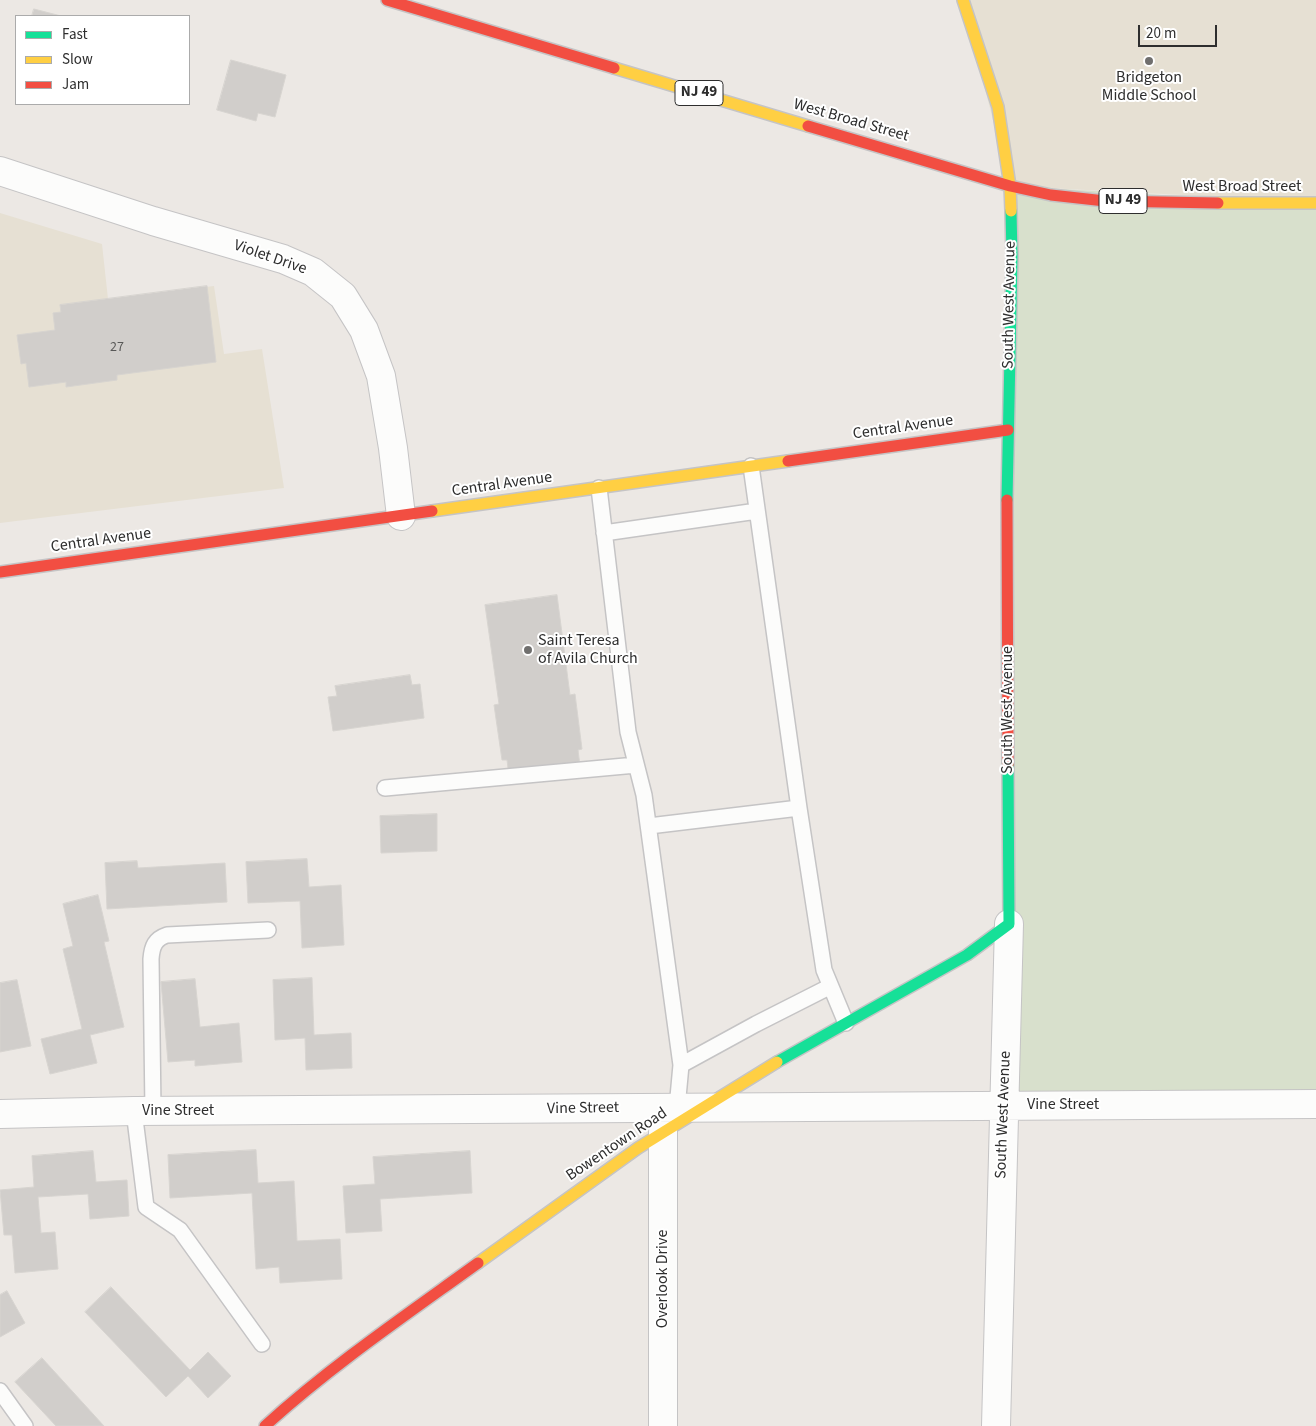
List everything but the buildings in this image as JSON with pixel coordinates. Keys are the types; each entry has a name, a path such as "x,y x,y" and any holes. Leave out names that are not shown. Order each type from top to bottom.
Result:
{"main road":[{"name":"West Broad Street","path":"387,0 1010,186 1051,195 1167,203 1316,203"},
{"name":"South West Avenue","path":"963,0 998,107 1010,186 1012,256 1006,516 1010,924"},
{"name":"Central Avenue","path":"0,572 1008,430"},
{"name":"Bowentown Road","path":"265,1426 297,1397 404,1316 663,1132 690,1108 967,955 1010,924"}],"street":[{"name":"Violet Drive","path":"0,171 153,221 283,259 313,272 343,296 364,330 382,376 401,516"},
{"name":"South West Avenue","path":"996,1426 1010,924"},
{"name":"Vine Street","path":"0,1114 144,1111 1316,1104"},
{"name":"Overlook Drive","path":"663,1132 663,1426"}],"lane":[{"path":"751,466 799,808 824,970 829,987 846,1023"},
{"path":"599,488 628,732 644,795 681,1065 690,1108"},
{"path":"604,533 757,511"},
{"path":"385,788 636,765"},
{"path":"649,826 799,808"},
{"path":"262,1344 180,1230 146,1207 144,1111 151,959 154,942 160,937 168,935 268,930"},
{"path":"681,1065 829,987"},
{"path":"0,1391 25,1426"}],"shaded area":[{"name":"Bridgeton Middle School","path":"962,0 1316,0 1316,202 1010,186"},
{"path":"0,213 102,244 108,299 214,286 224,354 262,349 284,488 0,523"}],"green space":[{"path":"1010,186 1316,204 1316,1104 1004,1105"}],"traffic: fast":[{"path":"1007,500 1012,256 1011,211"},
{"path":"777,1062 967,955 1009,924 1008,765"}],"traffic: slow":[{"path":"963,0 998,107 1010,186 1011,211"},
{"path":"614,68 808,126"},
{"path":"1218,203 1316,203"},
{"path":"432,511 788,461"},
{"path":"478,1263 638,1148 777,1062"}],"traffic: jam":[{"path":"387,0 614,68"},
{"path":"808,126 1010,186 1051,195 1105,201 1218,203"},
{"path":"788,461 1008,430"},
{"path":"1007,500 1008,765"},
{"path":"0,572 432,511"},
{"path":"265,1426 342,1362 478,1263"}],"place":[{"name":"Bridgeton Middle School","path":"1149,61"},
{"name":"Saint Teresa of Avila Church","path":"528,650"}]}
